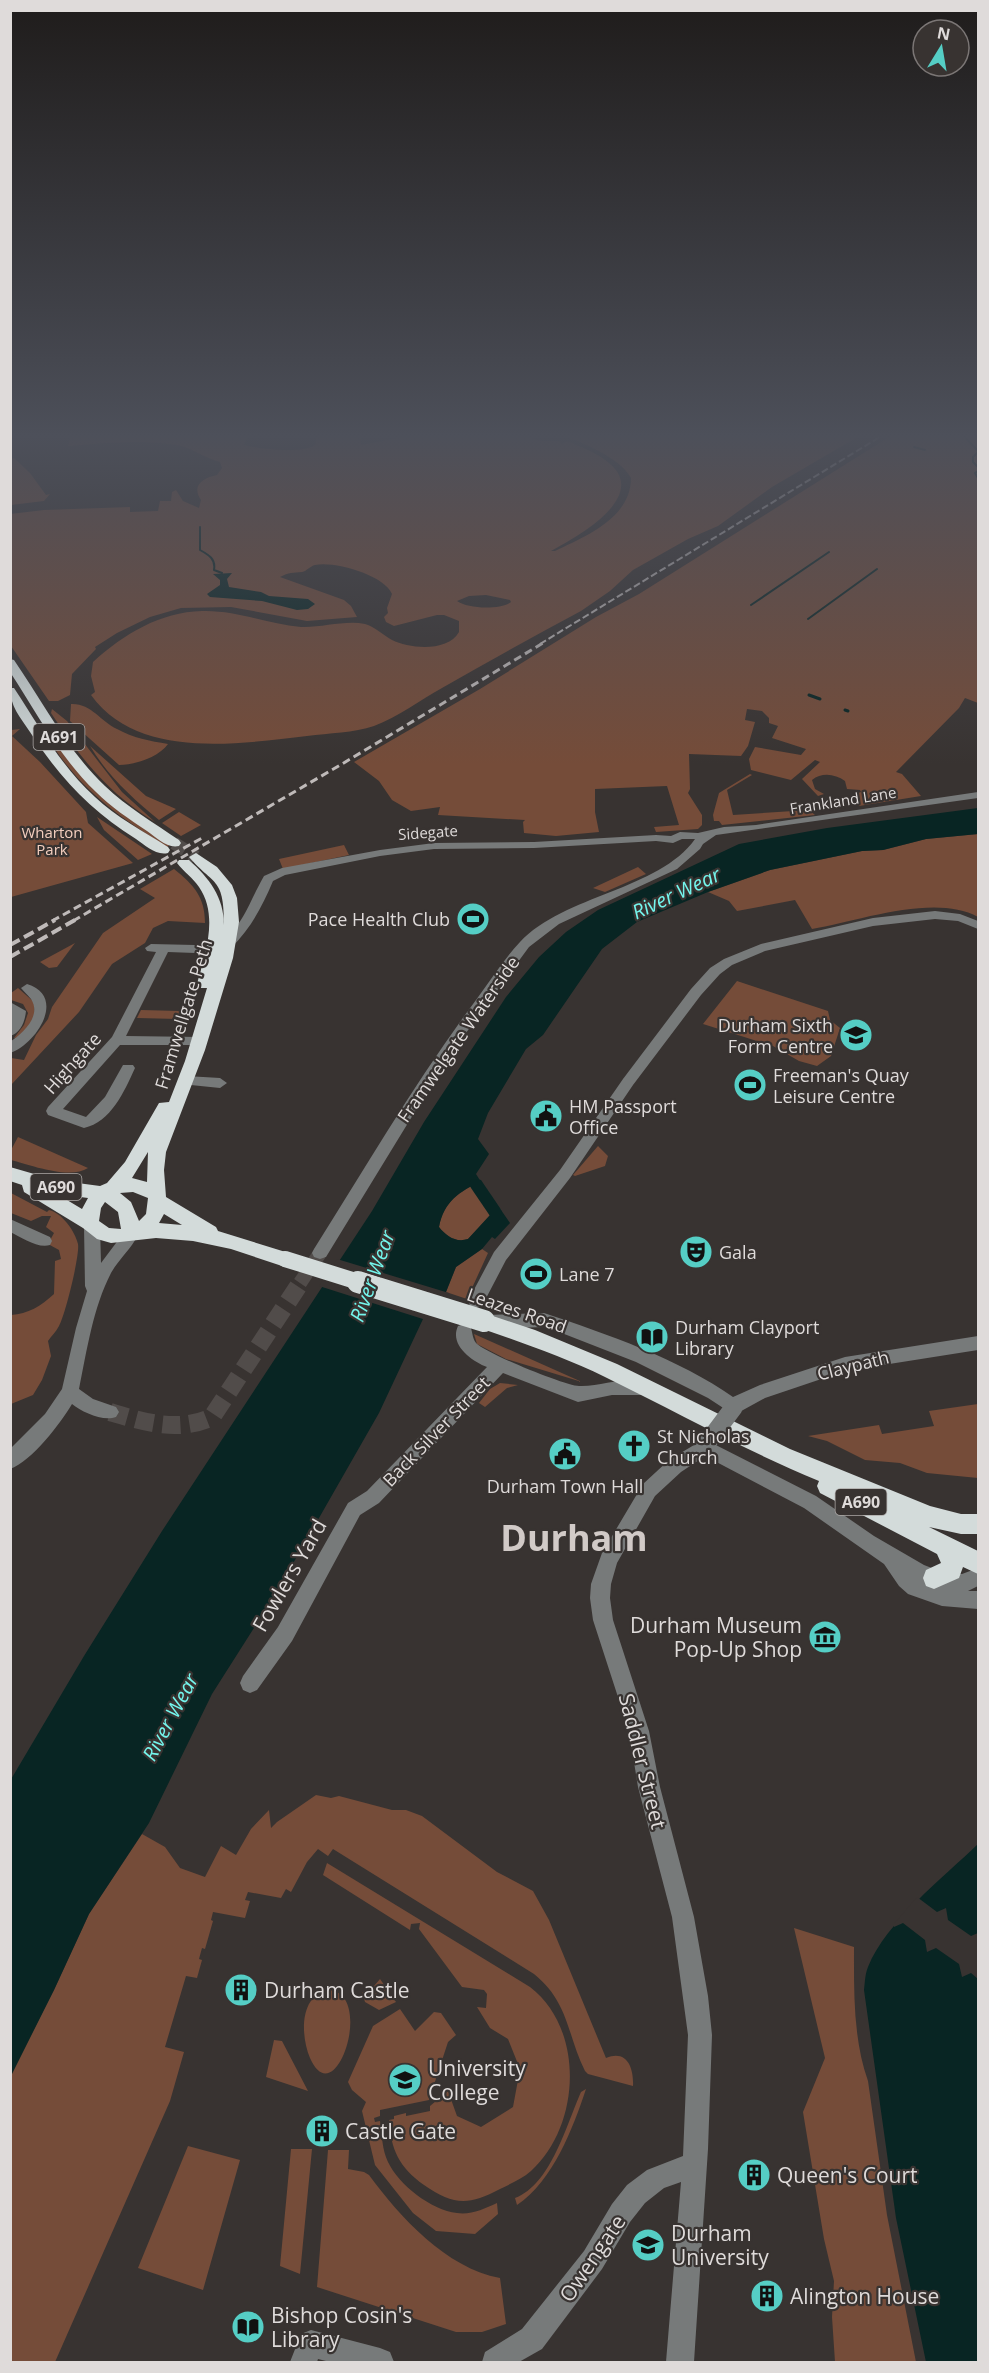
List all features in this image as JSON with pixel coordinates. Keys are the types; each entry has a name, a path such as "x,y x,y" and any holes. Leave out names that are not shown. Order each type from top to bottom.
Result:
{"highway":[{"name":"A691","path":"10,662 55,732 98,787 169,846 109,814 83,793 50,753 10,691"},
{"name":"Framwellgate Peth","path":"91,1225 90,1208 131,1167 163,1111 193,1043 227,945 232,920 230,897 219,878 190,860 194,870 210,891 218,921 193,1043 186,1081 158,1152 153,1171 157,1197"},
{"name":"A690","path":"10,1175 56,1187 107,1191"},
{"name":"A690","path":"10,1175 91,1225"},
{"name":"Leazes Road","path":"107,1191 130,1185 140,1186 183,1218 224,1240"},
{"path":"107,1191 124,1206 129,1214 133,1234 151,1221 157,1197"},
{"name":"Leazes Road","path":"91,1225 109,1236 165,1231 224,1240 486,1322 571,1353 650,1388 782,1456 929,1516 960,1524 978,1524"},
{"name":"Leazes Road","path":"782,1456 819,1481 978,1563"},
{"path":"934,1578 951,1570 953,1564 943,1543"}],"street":[{"name":"Frankland Lane","path":"694,842 712,833 978,795"},
{"name":"Sidegate","path":"227,945 243,929 255,910 268,879 282,872 434,846 534,845 656,837 675,844 694,842"},
{"name":"Framwelgate Waterside","path":"320,1253 444,1053 525,944 555,921 664,872 678,862 694,842"},
{"path":"675,844 678,862"},
{"path":"476,1302 500,1256 565,1174 696,992 715,971 744,954 872,923 929,915 955,915 978,925"},
{"name":"Highgate","path":"128,1068 114,1095 92,1121 84,1123 52,1111 117,1040 157,948 195,949"},
{"path":"10,1048 32,1032 39,1021 42,1009 39,998 27,988"},
{"path":"10,1006 19,1011 20,1015 10,1032"},
{"name":"Highgate","path":"117,1040 193,1043"},
{"path":"186,1081 220,1083"},
{"path":"10,1225 44,1241"},
{"path":"10,1461 49,1424 64,1404 70,1390 92,1295 94,1254 91,1225"},
{"path":"92,1295 104,1270 133,1234"},
{"path":"486,1322 544,1320 559,1325 642,1358 714,1393 734,1407"},
{"path":"464,1334 471,1350 499,1366 578,1394 612,1388 650,1388"},
{"name":"Claypath","path":"734,1407 760,1392 845,1364 978,1343"},
{"name":"Back Silver Street","path":"373,1497 499,1366"},
{"path":"70,1390 75,1398 84,1404 110,1412"},
{"name":"Saddler Street","path":"680,2362 695,2163 700,2035 683,1917 649,1787 639,1731 603,1620 600,1598 601,1584 609,1559 649,1490 675,1466 704,1447 734,1407"},
{"path":"704,1447 810,1502 892,1559 934,1578 963,1583 974,1581 978,1577"},
{"name":"Fowlers Yard","path":"250,1683 285,1634 354,1509 373,1497"},
{"path":"892,1559 909,1583 948,1599 978,1600"},
{"name":"Owengate","path":"495,2362 532,2339 593,2260 621,2213 636,2194 656,2179 695,2163"},
{"path":"303,2362 311,2344 380,2362"}],"green space":[{"path":"10,543 565,543 551,551 555,551 572,543 681,543 633,570 610,591 581,611 383,722 350,731 250,742 190,743 162,739 135,730 111,716 91,695 95,692 91,676 93,662 117,642 143,626 187,612 215,611 301,627 365,624 392,640 418,647 438,646 454,638 459,632 459,621 444,615 394,626 386,622 384,617 388,613 387,608 392,594 387,587 369,575 346,567 315,565 304,571 280,577 344,600 351,606 357,617 307,621 231,607 181,608 150,617 95,647 96,649 72,674 70,695 58,701 49,701 11,646","holes":["486,595 511,602 506,605 484,607 469,606 457,601 469,596"]},
{"path":"721,543 978,543 978,703 965,698 959,708 896,772 902,774 921,796 859,806 855,801 860,790 847,789 845,781 837,777 828,775 812,780 815,789 824,794 818,796 802,779 820,762 815,760 791,780 751,770 749,759 755,747 801,755 806,749 772,738 778,726 769,723 769,718 762,711 747,709 745,720 755,722 748,746 741,756 689,754 690,789 688,793 702,815 702,825 698,829 656,832 654,827 679,825 667,786 595,789 595,812 599,832 556,836 524,833 523,822 525,820 438,815 440,807 411,811 392,800 379,781 354,762 480,689 596,617 639,594"},
{"path":"71,704 84,706 111,726 129,735 168,744 159,753 146,759 132,764 119,765 70,721"},
{"path":"52,709 67,721 122,792 155,822 123,799 96,774 62,730 51,713"},
{"name":"Wharton Park","path":"20,729 12,736 40,762 86,812 88,823 133,863 11,897 11,730"},
{"path":"49,732 63,750 171,844 167,847 139,829 88,789 58,753"},
{"path":"90,746 146,796 176,809 159,820 121,786"},
{"path":"750,774 752,775 727,790 733,815 809,810 815,815 722,825 719,821 714,821 713,815 719,793"},
{"path":"179,812 201,825 181,836 162,823"},
{"path":"97,817 152,854 138,860 104,830"},
{"path":"978,834 978,917 960,910 919,908 812,929 795,900 737,911 729,901 708,892 770,870 862,851 883,850 926,839"},
{"path":"344,845 349,855 283,869 279,859"},
{"path":"638,867 646,874 605,892 593,888"},
{"path":"174,869 197,892 203,906 205,923 168,921 153,928 145,943 112,964 79,1012 11,1085 11,1058 24,1060 36,1035 48,1019 52,1007 103,933 155,898 140,889"},
{"path":"75,943 57,967 49,968 40,962"},
{"path":"737,981 828,1011 830,1020 840,1028 831,1056 817,1066 799,1061 773,1046 703,1024"},
{"path":"18,988 34,1002 35,1014 32,1022 20,1037 14,1038 24,1025 28,1013 23,1004 11,1000 11,993"},
{"path":"141,1010 180,1011 179,1019 137,1018"},
{"path":"18,1137 88,1168 71,1173 61,1172 11,1160 11,1150"},
{"path":"598,1146 608,1156 605,1166 573,1175"},
{"path":"471,1186 491,1214 468,1239 455,1239 439,1227 441,1219 450,1202"},
{"path":"11,1193 47,1212 49,1210 59,1215 74,1234 78,1250 65,1311 59,1326 48,1341 51,1356 42,1380 33,1395 11,1404 11,1315 34,1309 54,1294 55,1261 61,1259 59,1250 48,1244 54,1233 46,1227 51,1216 42,1216 31,1221 11,1213"},
{"path":"482,1249 488,1253 467,1299 446,1292 456,1267"},
{"path":"474,1334 582,1382 506,1359 477,1344"},
{"path":"500,1383 518,1385 507,1388 485,1407 479,1403 490,1389"},
{"path":"978,1404 978,1478 927,1473 900,1463 865,1460 827,1441 808,1436 879,1425 882,1434 934,1426 929,1411"},
{"path":"316,1795 331,1798 339,1796 392,1810 406,1810 422,1816 497,1872 533,1891 549,1920 606,2058 619,2056 628,2062 633,2086 588,2074 585,2071 561,2008 546,1985 534,1974 333,1849 328,1856 318,1849 307,1862 291,1892 286,1889 281,1898 248,1892 245,1900 250,1901 245,1918 213,1912 211,1920 213,1921 205,1949 202,1948 199,1959 202,1960 197,1978 186,1976 165,2047 184,2052 170,2101 55,2362 11,2362 10,2076 54,1990 89,1914 142,1834 165,1847 180,1868 205,1877 221,1846 236,1855 251,1829 269,1810 271,1828"},
{"path":"327,1863 530,1987 548,2005 560,2027 568,2052 570,2078 567,2104 560,2129 548,2152 524,2176 489,2195 461,2201 452,2200 434,2192 415,2178 402,2164 394,2149 389,2120 406,2113 406,2116 430,2111 430,2106 448,2091 457,2116 481,2127 513,2107 520,2069 508,2039 490,2028 477,2007 486,2008 487,1994 484,1990 462,1987 419,1929 420,1923 411,1924 410,1930 323,1875"},
{"path":"794,1928 854,1947 855,2015 859,2049 868,2081 887,2215 916,2362 835,2362 832,2317 834,2281 824,2239 803,2112 825,2058"},
{"path":"380,1979 396,2002 379,2010 365,2002 362,1992 368,1993"},
{"path":"326,1990 341,1995 349,2008 350,2026 347,2045 340,2062 331,2072 320,2072 310,2058 307,2049 304,2019 311,2001 317,1994"},
{"path":"400,2009 415,2031 434,2012 441,2013 456,2035 448,2042 429,2100 380,2110 380,2116 374,2118 375,2122 380,2121 386,2157 393,2171 408,2187 437,2207 457,2213 467,2213 497,2203 498,2214 475,2234 436,2231 413,2213 375,2165 362,2111 366,2102 352,2090 348,2082 373,2026"},
{"path":"274,2040 282,2041 308,2091 266,2077"},
{"path":"586,2089 560,2153 541,2182 517,2205 515,2198 528,2191 548,2167 581,2092"},
{"path":"188,2146 240,2160 203,2290 138,2268"},
{"path":"291,2149 312,2149 300,2274 280,2266"},
{"path":"328,2150 349,2150 348,2169 369,2175 410,2223 443,2252 461,2264 500,2278 506,2324 482,2332 456,2332 317,2287"}],"water":[{"path":"232,573 227,579 229,587 261,592 269,596 308,599 315,604 308,609 297,610 262,601 210,597 207,594 220,585 220,580 213,574"},
{"name":"River Wear","path":"978,808 978,834 926,839 883,850 862,851 770,870 708,892 637,922 602,949 543,1035 526,1049 488,1113 478,1139 489,1154 476,1174 481,1182 454,1198 441,1218 439,1227 452,1238 464,1240 468,1239 491,1214 501,1210 510,1223 495,1239 492,1237 482,1249 456,1267 446,1292 423,1319 379,1413 275,1595 212,1694 149,1823 89,1914 11,2076 10,1781 162,1531 372,1211 424,1122 506,997 539,957 566,932 598,910 739,844 827,828"},
{"path":"978,1844 978,2362 926,2362 896,2218 864,1990 868,1967 876,1950 901,1917"}],"pier":[{"path":"337,1259 449,1293 426,1320 319,1286"},
{"path":"917,1897 937,1912 946,1908 948,1920 971,1936 978,1933 978,1979 971,1973 962,1977 959,1964 936,1948 927,1952 925,1940 903,1923 894,1927 894,1924"}],"waterway":[{"path":"200,543 200,550 213,560 214,570 222,573"},
{"path":"751,605 829,552"},
{"path":"808,619 877,569"},
{"path":"809,695 820,699"},
{"path":"476,1184 495,1212"}],"tunnel":[{"path":"174,843 196,857"},
{"path":"300,1283 320,1253"},
{"path":"110,1412 148,1422 174,1425 199,1422 212,1417 301,1282"}],"railway":[{"path":"540,644 706,543"},
{"path":"73,921 342,764 543,643"},
{"path":"52,921 202,838"},
{"path":"10,945 55,920"},
{"path":"10,957 75,920"}],"place":[{"name":"Pace Health Club","path":"473,919"},
{"name":"Durham Sixth Form Centre","path":"856,1035"},
{"name":"Freeman's Quay Leisure Centre","path":"750,1085"},
{"name":"HM Passport Office","path":"546,1116"},
{"name":"Gala","path":"696,1252"},
{"name":"Lane 7","path":"536,1274"},
{"name":"Durham Clayport Library","path":"652,1337"},
{"name":"St Nicholas Church","path":"634,1446"},
{"name":"Durham Town Hall","path":"565,1454"},
{"name":"Durham Museum Pop-Up Shop","path":"825,1637"},
{"name":"Durham Castle","path":"241,1990"},
{"name":"University College","path":"405,2080"},
{"name":"Castle Gate","path":"322,2131"},
{"name":"Queen's Court","path":"754,2175"},
{"name":"Durham University","path":"648,2245"},
{"name":"Alington House","path":"767,2296"},
{"name":"Bishop Cosin's Library","path":"248,2327"}],"district":[{"name":"Durham","path":"574,1537"}]}
